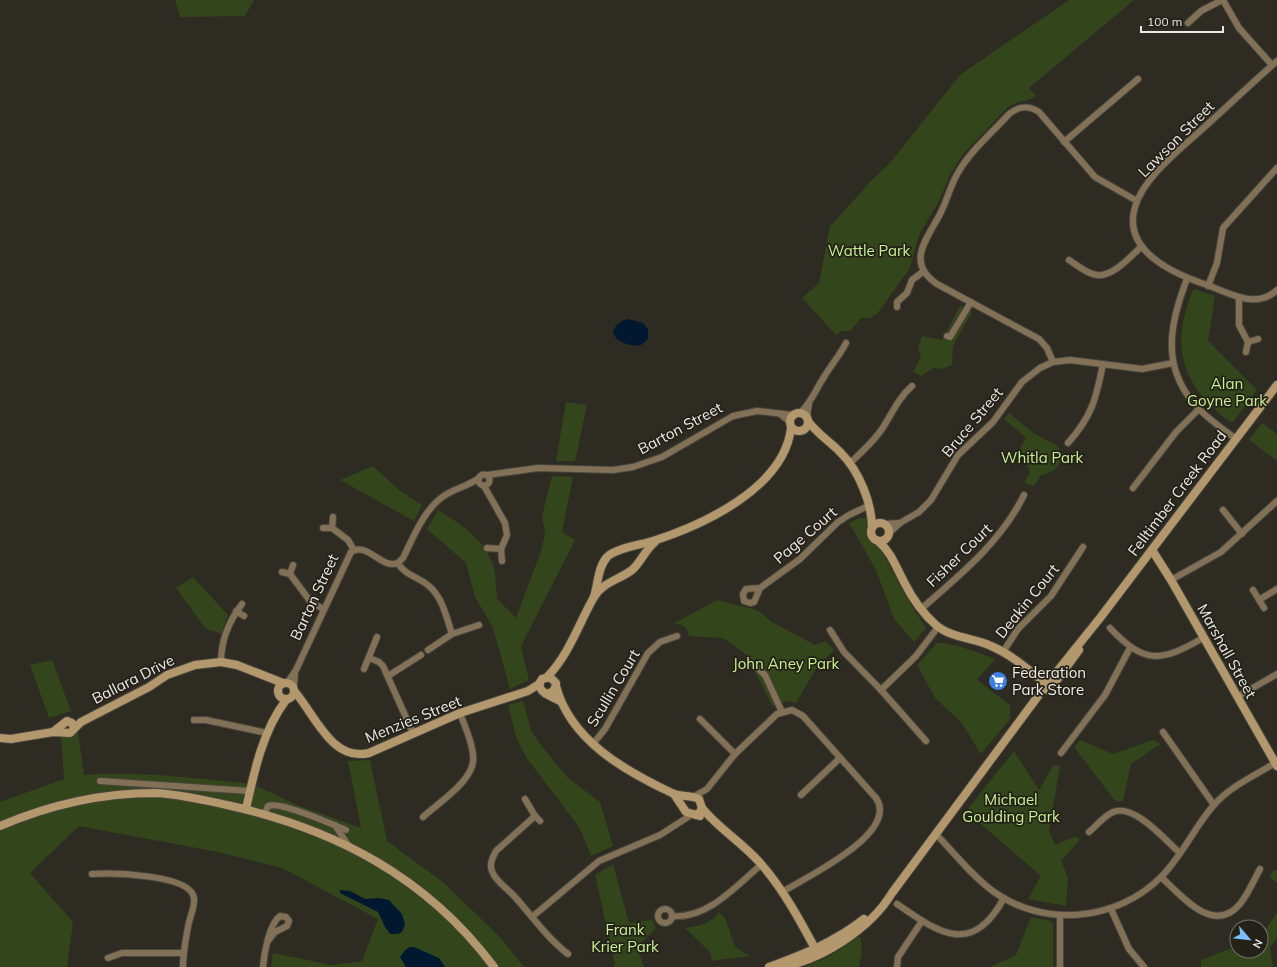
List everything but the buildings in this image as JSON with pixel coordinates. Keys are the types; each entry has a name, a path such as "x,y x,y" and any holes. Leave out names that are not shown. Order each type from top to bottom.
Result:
{"street":[{"path":"1188,23 1201,11 1223,0 1239,28 1275,63"},
{"name":"Lawson Street","path":"1275,63 1166,163 1150,181 1137,201 1133,215 1133,224 1142,246 1163,266 1187,278 1239,298 1257,300 1266,298 1277,290"},
{"path":"1064,142 1138,79"},
{"path":"1052,362 1043,342 930,280 924,271 920,259 923,242 939,216 958,172 970,154 1009,114 1015,109 1022,107 1034,109 1095,177 1137,201"},
{"path":"1208,286 1217,263 1223,228 1277,168"},
{"path":"1069,260 1089,272 1098,275 1105,274 1113,271 1142,246"},
{"path":"897,306 897,302 907,293 912,280 924,271"},
{"path":"1187,278 1178,303 1172,328 1174,363 1184,389 1199,409 1236,439"},
{"path":"1239,298 1239,325 1248,342 1246,352"},
{"path":"947,336 950,337 960,318 971,302"},
{"path":"1248,342 1258,339"},
{"path":"542,690 542,679 547,677 558,666 594,597 601,568 607,557 619,550 659,539 709,518 740,501 756,488 772,470 824,376 840,355 846,343"},
{"name":"Bruce Street","path":"888,535 900,523 919,512 931,500 958,455 993,422 1022,382 1040,368 1052,362 1077,360 1142,369 1174,363"},
{"path":"1068,443 1082,428 1090,415 1103,364"},
{"name":"Felltimber Creek Road","path":"769,967 842,942 860,929 884,906 892,893 1015,728 1049,686 1277,385"},
{"path":"850,464 874,439 902,395 912,386"},
{"path":"1133,488 1176,432 1199,409"},
{"name":"Barton Street","path":"484,483 482,475 499,475 538,468 613,470 633,467 662,457 733,416 757,411 780,414 799,422"},
{"path":"799,422 821,435 836,448 850,464 862,485 870,509 872,536 878,540 890,553 910,594 921,609 938,626 956,635 986,644 1003,652 1049,686"},
{"name":"Barton Street","path":"246,809 267,733 348,555 354,550 361,549 391,564 398,563 403,558 433,505 445,495 470,485 484,483 499,475"},
{"path":"484,483 492,503 503,518 506,529 505,540 501,549 502,561"},
{"name":"Fisher Court","path":"921,609 993,542 1010,521 1024,495"},
{"path":"1171,580 1221,552 1277,501"},
{"path":"870,509 888,528 890,553"},
{"name":"Page Court","path":"760,588 800,559 838,522 848,515 870,509"},
{"path":"1223,510 1242,534"},
{"path":"332,528 333,517"},
{"name":"Bruce Street","path":"883,524 900,523"},
{"path":"872,528 876,524 883,524"},
{"path":"322,528 332,528 348,540 354,550"},
{"path":"878,540 885,539 888,535"},
{"path":"594,597 605,585 632,569 647,549 659,539"},
{"name":"Deakin Court","path":"1003,652 1018,629 1051,596 1083,547"},
{"path":"487,548 501,549"},
{"name":"Marshall Street","path":"1152,550 1171,580 1276,764"},
{"path":"398,563 402,570 425,583 438,596 444,607 452,634"},
{"path":"290,574 293,565"},
{"path":"282,572 290,574 310,601 323,609"},
{"path":"1259,600 1277,589"},
{"path":"1253,590 1264,608"},
{"path":"221,662 224,638 236,611 242,604"},
{"path":"236,611 244,616"},
{"path":"428,650 452,634 479,626"},
{"path":"881,690 916,656 938,626"},
{"path":"1110,628 1130,648 1153,656 1171,654 1203,638"},
{"path":"830,630 844,652 881,690 926,741"},
{"name":"Scullin Court","path":"593,744 605,729 648,654 660,642 677,636"},
{"path":"364,669 377,637"},
{"path":"1061,754 1105,695 1130,648"},
{"path":"388,676 421,655"},
{"path":"369,658 379,662 388,676 413,733"},
{"name":"Ballara Drive","path":"0,738 12,739 62,729 70,733 72,725 81,722 181,669 195,665 221,662 248,669 267,678 286,691"},
{"path":"752,663 765,676 782,712"},
{"path":"542,690 552,693 556,684 558,666"},
{"path":"1237,697 1277,674"},
{"path":"547,677 553,678 560,701 579,729 593,744 626,768 674,794 699,799 712,821 762,864 782,892 816,952"},
{"path":"542,690 560,701"},
{"name":"Menzies Street","path":"286,691 304,704 336,746 348,752 359,754 369,753 460,714 528,691 542,690"},
{"path":"532,917 599,861 617,852 656,837 678,822 700,812 707,789 735,754 777,714 792,710 803,716 840,758 879,803 881,812 880,818 864,838 850,852 782,892"},
{"path":"423,817 466,779 472,768 473,753 460,714"},
{"path":"700,718 735,754"},
{"path":"194,720 207,720 267,733"},
{"path":"1163,732 1214,805"},
{"path":"801,795 840,758"},
{"path":"936,834 979,880 1004,898 1028,909 1060,916 1084,914 1111,909 1140,893 1161,877 1214,805 1238,785 1276,764"},
{"path":"100,781 250,791"},
{"path":"158,793 164,785"},
{"path":"678,822 686,800 707,789"},
{"path":"0,826 70,802 113,795 158,793 205,800 246,809 311,830 348,845 392,870 429,898 470,937 494,967"},
{"path":"674,794 684,808 693,815 712,821"},
{"path":"525,799 535,816 540,821"},
{"path":"264,815 268,806 276,805 346,830"},
{"path":"1089,832 1114,812 1128,811 1138,817 1180,853"},
{"path":"535,816 496,851 493,856 491,868 495,877 552,941 568,954"},
{"path":"335,825 348,845"},
{"path":"673,916 692,915 709,907 762,864"},
{"path":"1161,877 1199,911 1208,915 1218,916 1229,912 1239,905 1260,869"},
{"path":"92,874 128,874 154,877 181,884 189,889 194,899 183,953 183,967"},
{"path":"898,904 941,932 953,934 975,930 991,918 1004,898"},
{"path":"1111,909 1129,949 1144,967"},
{"path":"1060,916 1060,967"},
{"path":"897,967 900,954 922,921"},
{"path":"263,967 268,941"},
{"name":"Felltimber Creek Road","path":"780,967 795,964 816,952"},
{"path":"108,958 122,953 183,953"}],"green space":[{"path":"175,0 254,0 245,16 180,17"},
{"name":"Wattle Park","path":"1069,0 1134,0 1029,88 1036,96 1008,107 963,154 950,175 938,203 919,235 910,268 877,314 870,318 861,318 850,331 842,331 836,335 802,298 819,283 830,226 874,178 890,163 960,75"},
{"name":"Alan Goyne Park","path":"1195,289 1215,296 1208,341 1257,390 1233,422 1230,422 1214,408 1201,394 1191,379 1184,364 1182,330 1186,311 1193,290"},
{"path":"960,306 972,312 953,346 952,365 942,369 934,368 921,376 913,372 921,357 918,348 922,336 942,340"},
{"path":"566,402 587,405 575,461 556,461"},
{"name":"Whitla Park","path":"1009,413 1035,434 1058,446 1059,451 1065,455 1053,471 1041,475 1034,486 1024,483 1030,472 1019,450 1026,438 1004,419"},
{"path":"1262,423 1277,434 1277,461 1249,440"},
{"path":"373,466 399,490 422,505 414,521 340,480"},
{"path":"552,476 573,477 562,532 575,540 521,646 529,680 510,689 493,628 475,597 466,563 427,529 438,510 464,527 479,541 490,558 494,568 497,599 516,618 540,554 545,534 542,516"},
{"path":"868,517 866,523 868,536 878,544 902,590 926,628 914,642 894,619 876,570 849,523 857,519"},
{"path":"193,577 228,615 221,634 205,628 176,588"},
{"name":"John Aney Park","path":"717,600 757,610 772,622 815,645 826,641 834,650 818,665 796,703 786,701 773,707 753,668 746,666 755,661 723,638 689,636 684,627 679,624 673,624"},
{"path":"937,643 958,646 995,659 977,680 1010,705 1010,719 981,754 961,722 935,698 917,665"},
{"path":"52,660 71,711 49,718 30,665"},
{"path":"523,701 531,730 540,744 568,778 600,802 613,846 591,856 579,827 526,757 516,737 508,705"},
{"path":"78,732 84,775 144,774 244,783 259,787 297,805 361,828 348,761 370,760 387,841 444,883 500,937 524,967 271,967 273,953 332,965 362,961 378,919 282,868 218,852 79,826 30,873 73,922 67,967 0,967 0,802 64,779 61,735"},
{"path":"1080,740 1113,754 1153,740 1160,744 1131,764 1123,801 1116,802 1074,747"},
{"name":"Michael Goulding Park","path":"1014,751 1039,790 1053,766 1060,766 1049,831 1055,845 1076,836 1080,840 1061,861 1068,878 1066,906 1028,899 1041,876 966,811"},
{"name":"Frank Krier Park","path":"613,864 629,923 652,920 656,928 637,947 644,967 613,967 615,964 595,875"},
{"path":"1277,870 1277,883 1269,877 1273,871"},
{"path":"719,912 726,920 735,947 750,956 712,961 710,952 685,928 708,922"},
{"path":"1277,913 1277,938 1270,947 1273,967 1201,967 1201,960 1229,949 1229,959 1269,959 1269,924"},
{"path":"1031,917 1051,921 1053,924 1053,967 990,967 1016,955"},
{"path":"860,936 862,951 859,967 804,967 828,957"}],"water":[{"path":"629,319 643,323 648,329 648,339 641,345 626,344 618,340 613,334 618,324 623,320"},
{"path":"340,890 350,891 365,899 379,898 389,900 402,914 405,925 402,932 398,934 390,934 378,912 340,893"},
{"path":"410,947 414,947 439,958 445,967 406,967 400,957 405,950"}],"place":[{"name":"Federation Park Store","path":"998,681"}]}
